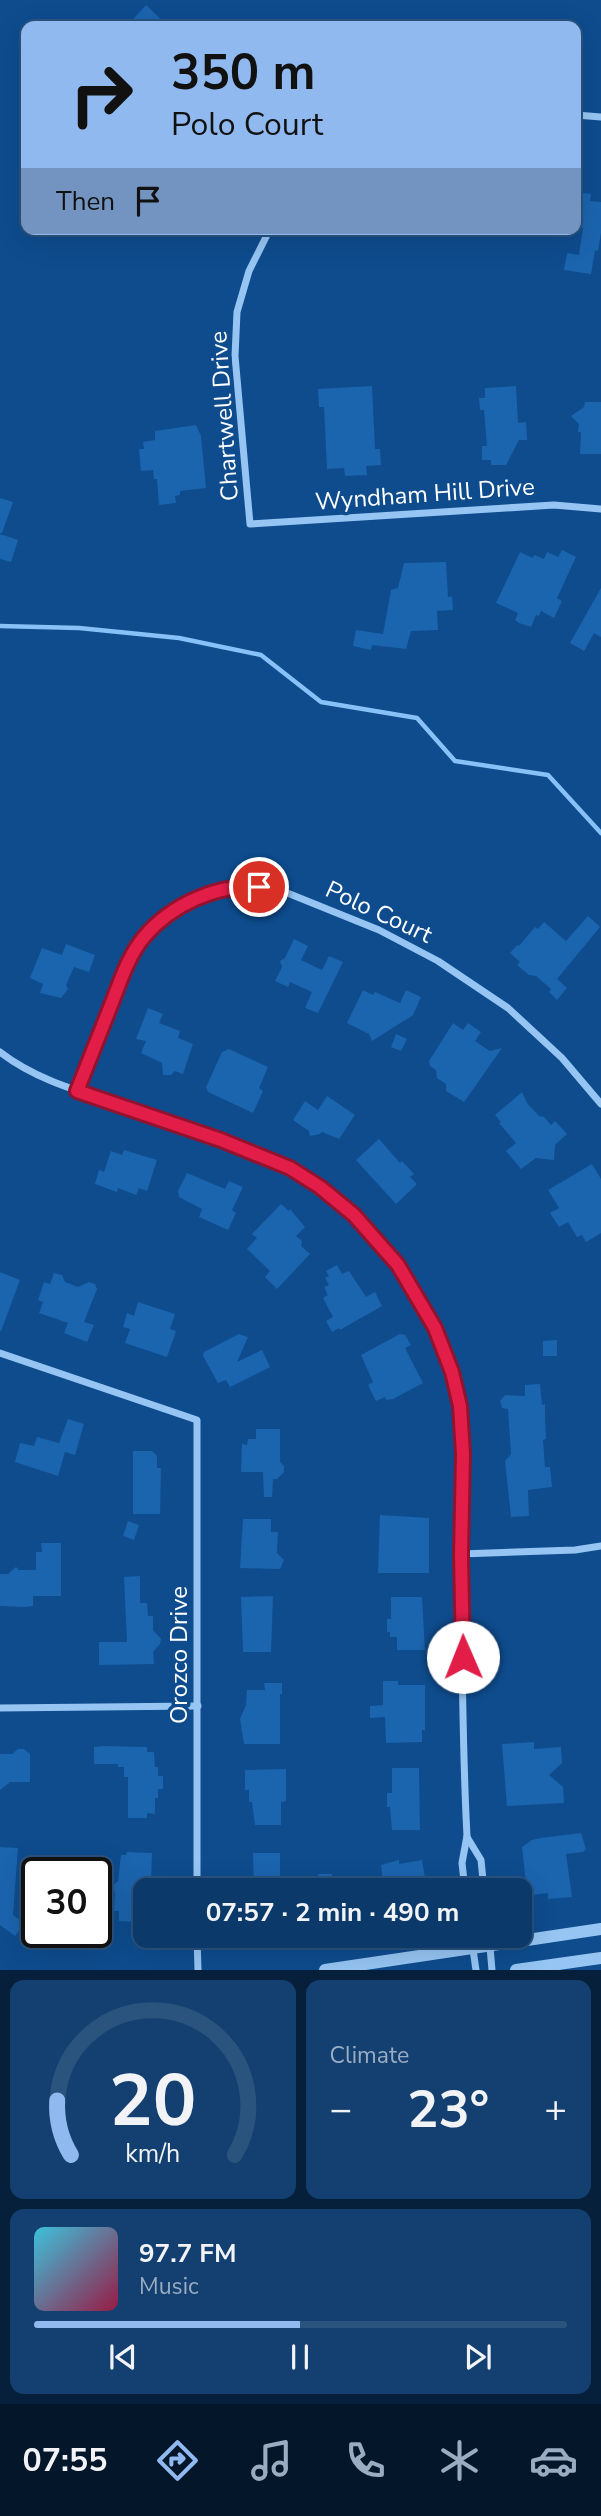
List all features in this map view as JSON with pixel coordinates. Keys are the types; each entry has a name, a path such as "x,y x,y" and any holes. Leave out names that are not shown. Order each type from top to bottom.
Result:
{"street":[{"path":"581,115 601,117"},
{"name":"Chartwell Drive","path":"250,524 236,356 237,312 249,271 267,235"},
{"name":"Wyndham Hill Drive","path":"250,524 554,505 601,509"},
{"name":"Polo Court","path":"77,1091 128,964 143,938 172,912 200,897 243,886 275,888 379,930 438,961 508,1008 562,1058 601,1104"},
{"path":"0,1052 29,1072 225,1141 290,1168 320,1187 354,1215 398,1265 435,1328 452,1372 463,1454 463,1772 467,1836 462,1863 464,1878"},
{"name":"Orozco Drive","path":"0,1353 197,1420 197,1878"},
{"path":"461,1554 575,1550 601,1545"},
{"path":"0,1708 198,1706"},
{"path":"467,1836 481,1860 483,1878"},
{"path":"532,1936 601,1929"},
{"path":"197,1948 198,1970"},
{"path":"325,1970 440,1948"},
{"path":"473,1948 476,1970"},
{"path":"491,1948 492,1970"},
{"path":"516,1970 601,1958"}],"building":[{"path":"146,5 163,21 132,21"},
{"path":"581,193 591,194 590,201 601,202 601,233 591,274 564,270 567,253 579,255 583,228"},
{"path":"372,386 375,449 380,449 381,465 366,466 367,475 345,476 344,468 327,469 324,407 319,407 318,389"},
{"path":"516,386 518,423 526,422 527,440 519,440 506,465 491,465 491,460 482,460 482,446 487,446 484,410 480,410 479,398 485,398 485,388"},
{"path":"585,402 601,402 601,454 580,454 581,432 578,432 579,424 571,416 584,407"},
{"path":"196,425 201,436 206,488 180,491 180,495 175,496 176,503 159,505 157,479 154,479 153,470 141,471 139,449 144,449 143,442 155,440 155,431"},
{"path":"0,498 13,502 2,533 0,533"},
{"path":"0,534 18,540 11,562 0,559"},
{"path":"562,550 576,557 557,598 562,601 554,618 541,611 539,616 536,615 531,627 519,623 515,620 518,613 496,603 520,552 533,558 534,555 544,559 547,552 558,557"},
{"path":"446,562 448,597 452,596 453,610 437,611 438,630 411,631 406,649 372,645 371,650 353,646 356,630 383,634 391,590 398,588 404,563"},
{"path":"601,588 601,637 594,633 584,651 570,643"},
{"path":"588,916 600,927 557,979 567,988 557,1000 549,992 551,989 517,965 520,962 510,953 535,927 538,929 544,922 566,941"},
{"path":"294,939 308,946 301,960 322,970 329,956 343,962 318,1013 305,1008 312,992 290,982 288,987 275,981 282,967 280,961 285,958"},
{"path":"66,944 95,955 89,972 74,967 66,985 68,989 61,998 40,993 43,984 30,978 42,948 62,955"},
{"path":"363,990 400,1003 406,990 421,997 413,1015 372,1041 369,1034 347,1023"},
{"path":"148,1008 163,1014 159,1023 180,1031 178,1038 193,1044 183,1074 175,1071 171,1075 163,1075 162,1063 141,1053 146,1041 136,1039"},
{"path":"453,1023 463,1030 468,1023 481,1032 475,1041 490,1051 502,1048 464,1102 446,1091 446,1084 437,1078 436,1070 430,1066 429,1061"},
{"path":"396,1034 407,1039 401,1051 391,1047"},
{"path":"229,1049 268,1067 259,1088 263,1091 253,1113 208,1092 206,1087 222,1052"},
{"path":"522,1092 527,1103 539,1116 544,1117 551,1125 555,1121 567,1134 555,1145 554,1160 536,1158 521,1169 506,1151 516,1143 495,1115"},
{"path":"327,1096 355,1115 339,1139 322,1132 310,1136 309,1131 293,1120 305,1101 318,1110"},
{"path":"379,1139 400,1163 402,1161 414,1174 410,1177 417,1184 396,1204 356,1160"},
{"path":"124,1150 157,1160 147,1191 139,1188 136,1195 95,1184 99,1170 104,1172 111,1151 122,1155"},
{"path":"592,1164 601,1179 601,1233 586,1242 582,1235 577,1237 568,1222 559,1227 550,1213 559,1208 548,1190"},
{"path":"187,1173 225,1189 229,1181 243,1187 232,1210 236,1213 228,1230 199,1217 202,1209 179,1197 178,1191"},
{"path":"281,1204 289,1211 290,1209 305,1227 296,1236 302,1241 301,1246 310,1254 277,1289 265,1277 270,1271 247,1249 257,1238 252,1234"},
{"path":"337,1265 342,1274 349,1271 366,1297 375,1292 382,1306 332,1332 326,1321 333,1317 323,1298 328,1295 324,1287 329,1285 325,1278 329,1276 326,1271"},
{"path":"0,1272 20,1280 1,1331 0,1331"},
{"path":"54,1273 62,1275 65,1282 78,1287 89,1282 95,1284 97,1289 84,1322 94,1325 87,1342 64,1333 68,1323 39,1313 43,1302 38,1300 44,1282 50,1284"},
{"path":"138,1302 175,1314 170,1329 176,1331 167,1357 125,1343 130,1329 123,1327 127,1313 134,1316"},
{"path":"239,1334 248,1337 237,1362 262,1350 270,1367 230,1387 226,1380 218,1383 203,1356 204,1352"},
{"path":"400,1334 405,1335 411,1345 405,1348 423,1383 393,1399 386,1400 385,1397 376,1401 368,1385 373,1382 361,1355"},
{"path":"557,1340 557,1356 543,1356 543,1341"},
{"path":"540,1384 542,1405 545,1404 545,1467 550,1467 552,1487 528,1490 529,1516 511,1517 505,1461 511,1454 508,1409 502,1408 500,1401 505,1395 525,1396 525,1385"},
{"path":"68,1419 84,1424 75,1455 65,1452 58,1476 15,1462 20,1443 34,1446 37,1437 59,1443"},
{"path":"256,1429 280,1429 280,1462 284,1466 284,1472 277,1479 273,1479 272,1497 264,1497 263,1472 241,1472 242,1444 247,1445 248,1439 256,1439"},
{"path":"133,1451 152,1451 157,1456 157,1468 161,1468 160,1514 133,1514"},
{"path":"380,1515 429,1518 429,1573 378,1573"},
{"path":"243,1519 271,1519 271,1532 278,1532 277,1553 284,1560 280,1569 240,1568"},
{"path":"128,1521 139,1525 134,1540 123,1536"},
{"path":"41,1543 61,1543 61,1596 33,1596 33,1606 0,1606 0,1574 8,1574 16,1567 19,1570 36,1570 36,1552 42,1552"},
{"path":"140,1576 140,1603 147,1603 148,1616 153,1616 153,1630 161,1639 153,1652 154,1664 99,1665 99,1642 127,1642 124,1577"},
{"path":"273,1596 271,1652 243,1652 241,1597"},
{"path":"391,1597 422,1597 425,1650 397,1650 397,1637 390,1637 390,1632 387,1632 387,1619 391,1619"},
{"path":"383,1681 398,1681 398,1685 425,1685 425,1730 422,1730 422,1742 386,1743 385,1717 370,1718 370,1706 383,1705"},
{"path":"264,1683 282,1683 280,1744 244,1744 240,1719 246,1705 247,1690 265,1690"},
{"path":"534,1742 534,1749 561,1747 562,1763 549,1775 563,1787 564,1803 507,1806 502,1744"},
{"path":"94,1747 147,1747 147,1752 154,1752 158,1776 163,1776 163,1789 158,1789 158,1798 155,1798 155,1814 147,1813 147,1818 128,1818 128,1777 124,1777 124,1767 118,1767 118,1764 94,1764"},
{"path":"18,1749 24,1749 30,1754 30,1782 10,1782 0,1790 0,1754 12,1754"},
{"path":"392,1768 419,1768 420,1830 392,1830 387,1793 392,1793"},
{"path":"286,1769 286,1801 281,1802 281,1825 255,1825 249,1790 245,1790 245,1770"},
{"path":"581,1833 586,1849 583,1852 566,1854 572,1897 548,1899 548,1893 532,1895 532,1878 525,1878 522,1847 540,1838"},
{"path":"0,1847 18,1848 13,1915 21,1921 21,1927 15,1936 0,1925"},
{"path":"127,1852 152,1853 151,1878 133,1878 133,1922 119,1921 119,1911 114,1911 115,1892 112,1886 118,1881 121,1855 126,1855"},
{"path":"253,1853 280,1853 280,1878 254,1878"},
{"path":"399,1860 399,1864 422,1860 425,1878 383,1878 381,1865"},
{"path":"318,1874 332,1874 332,1878 318,1878"}],"waterway":[{"path":"0,626 79,628 179,638 261,655 321,702 417,718 455,761 548,775 601,833"}],"route":[{"path":"259,887 243,886 200,897 172,912 143,938 128,964 77,1091 259,1153 290,1168 320,1187 354,1215 398,1265 435,1328 452,1372 460,1406 463,1454 463,1657"}]}
